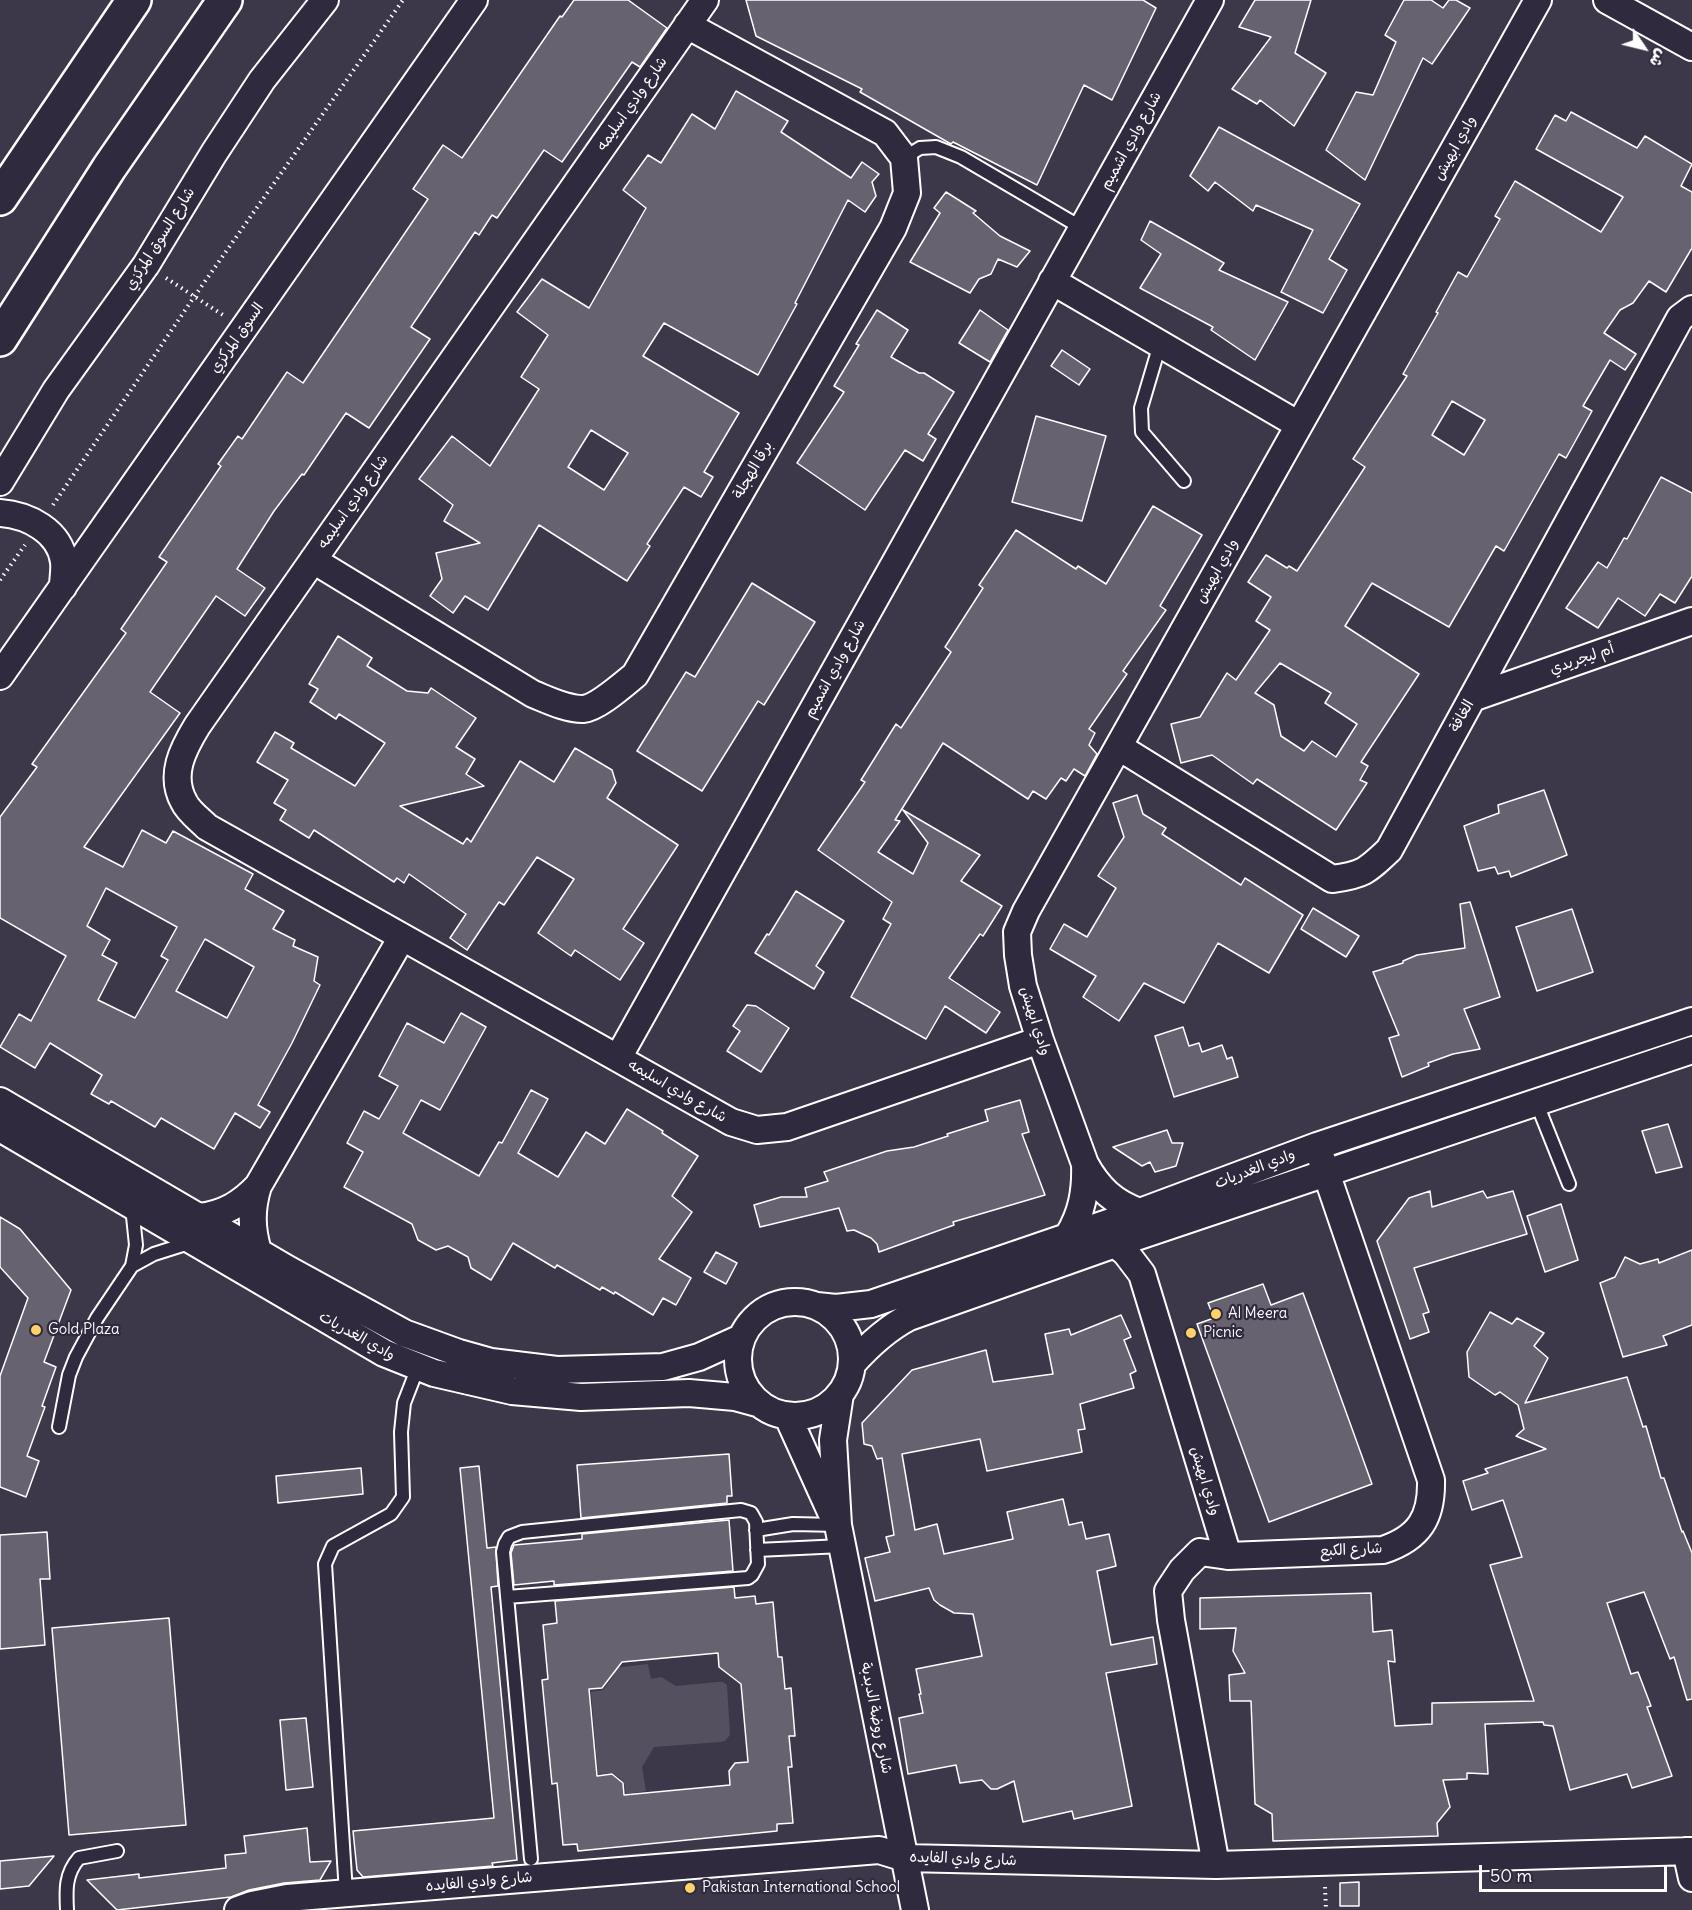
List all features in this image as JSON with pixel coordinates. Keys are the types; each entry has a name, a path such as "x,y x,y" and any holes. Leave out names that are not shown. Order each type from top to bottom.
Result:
{"main road":[{"path":"0,198 134,0"},
{"path":"0,339 109,168 225,0"}],"street":[{"name":"شارع السوق المركزي","path":"0,482 56,390 146,265 214,153 262,80 325,0"},
{"name":"السوق المركزي","path":"0,676 474,0"},
{"name":"شارع وادي اسليمه","path":"705,0 197,726 182,752 177,778 184,803 207,827 731,1122 757,1130 787,1127 1040,1040"},
{"name":"شارع وادي اشميم","path":"618,1058 1210,0"},
{"name":"وادي ابهيش","path":"1140,1212 1113,1199 1092,1177 1085,1164 1023,986 1017,932 1026,911 1538,0"},
{"path":"1607,0 1692,47"},
{"path":"687,25 885,133 904,158"},
{"name":"برقا الهجلة","path":"313,560 533,694 557,704 585,709 609,696 635,675 893,228 907,193 904,158"},
{"path":"1052,281 1299,425"},
{"name":"الغافة","path":"1119,747 1332,879 1356,876 1373,865 1389,850 1680,318 1692,309"},
{"path":"0,513 14,514 39,525 57,545 64,562 63,586"},
{"name":"أم ليجريدي","path":"1472,698 1692,621"},
{"path":"199,1217 223,1212 233,1207 247,1198 258,1186 402,937"},
{"name":"وادي الغدريات","path":"817,1306 836,1308 871,1304 1140,1212 1317,1146 1692,1021"},
{"name":"وادي الغدريات","path":"852,1364 867,1346 885,1331 909,1317 1115,1244 1692,1050"},
{"name":"وادي الغدريات","path":"0,1101 404,1333 459,1353 491,1362 557,1370 663,1367 699,1356 741,1338"},
{"name":"وادي الغدريات","path":"0,1128 384,1353 418,1367 478,1384 546,1395 581,1397 689,1393 735,1397 757,1403"},
{"name":"شارع الكبع","path":"1216,1865 1171,1620 1168,1591 1182,1570 1200,1552 1228,1556 1383,1550 1400,1544 1415,1533 1426,1517 1431,1499 1431,1480 1317,1146"},
{"name":"وادي ابهيش","path":"1068,1236 1076,1223 1085,1194 1085,1164"},
{"path":"258,1186 253,1202 252,1219 253,1236 258,1251"},
{"name":"وادي ابهيش","path":"1115,1244 1126,1252 1142,1274 1228,1556"},
{"path":"792,1302 817,1306 837,1320 849,1340 852,1364 846,1385 832,1403 811,1414 788,1417 766,1409 749,1395 739,1373 737,1361 741,1338 756,1317 778,1304 792,1302"},
{"name":"شارع روضة الدبدبة","path":"840,1394 833,1440 840,1535 915,1910"},
{"name":"شارع روضة الدبدبة","path":"788,1417 840,1535"},
{"name":"شارع وادي الفايده","path":"238,1910 287,1898 879,1850 904,1858 1216,1865 1689,1851"},
{"path":"1689,1851 1692,1878"}],"lane":[{"path":"904,158 920,148 936,147 961,157 1082,228"},
{"path":"1160,344 1141,408 1142,432 1184,481"},
{"path":"1537,1104 1569,1184"},
{"path":"59,1427 69,1375 76,1357 97,1318 132,1266 136,1245 132,1207"},
{"path":"132,1266 154,1254 192,1242"},
{"path":"346,1893 325,1564 333,1546 391,1514 403,1497 401,1432 404,1403 418,1367"},
{"path":"507,1597 748,1578 758,1564 754,1517 741,1510 515,1533 505,1544 503,1552 507,1597 531,1859"},
{"path":"756,1530 793,1524 840,1535"},
{"path":"757,1550 840,1535"},
{"path":"67,1910 66,1886 70,1868 79,1858 117,1851"}],"path":[{"path":"0,580 194,297 403,0"},
{"path":"146,265 244,329"}],"shaded area":[{"path":"648,1664 651,1679 661,1677 676,1686 717,1682 727,1685 730,1735 725,1741 720,1742 654,1747 642,1767 646,1791 626,1794 624,1782 613,1773 598,1774 591,1692 603,1690 614,1675 614,1668"}],"building":[{"path":"574,0 628,0 667,28 640,67 632,62 562,162 544,150 497,218 492,215 479,235 475,232 411,327 430,339 369,428 346,413 304,475 302,474 274,511 237,569 265,588 245,616 216,596 150,692 180,713 84,847 123,867 142,830 166,843 173,831 253,874 245,889 284,911 273,929 295,940 293,946 318,957 314,981 320,985 258,1105 270,1112 260,1128 235,1113 214,1149 161,1118 155,1127 111,1101 109,1104 91,1094 102,1075 50,1043 35,1068 0,1047 19,1014 31,1021 66,956 0,918 0,817 37,767 32,764 126,633 121,629 167,562 159,557 221,466 218,464 238,436 242,439 287,372 303,383 428,199 413,189 443,145 462,158 560,16 562,17","holes":["106,888 177,927 161,956 168,960 135,1018 98,1000 117,963 102,955 110,940 87,926","205,939 254,967 227,1018 176,991"]},
{"path":"746,0 1143,0 1156,8 1112,100 1084,85 1037,185 953,142 951,144 860,92 862,89 756,36"},
{"path":"1255,0 1311,0 1295,53 1326,73 1294,126 1260,100 1257,104 1232,89 1271,37 1239,27"},
{"path":"1404,0 1431,0 1443,8 1449,0 1456,0 1470,8 1432,64 1423,58 1365,180 1326,150 1356,92 1373,95 1396,42 1385,35"},
{"path":"736,91 788,121 781,132 851,178 862,162 879,174 872,182 876,196 865,212 848,200 795,303 797,304 758,375 664,323 643,356 739,413 704,472 713,477 701,497 684,487 647,544 650,546 627,581 539,525 488,610 465,596 453,613 430,596 442,579 436,553 480,543 444,521 453,505 419,479 452,436 490,466 539,389 521,377 548,335 517,312 542,279 589,308 646,208 623,190 648,155 661,163 692,114 715,129","holes":["591,430 628,453 604,490 568,467"]},
{"path":"1571,112 1637,148 1645,136 1692,164 1681,186 1692,192 1692,248 1666,292 1649,281 1633,303 1620,310 1604,333 1636,354 1625,370 1610,360 1583,406 1592,411 1566,458 1559,454 1504,551 1496,546 1449,627 1372,583 1345,626 1419,674 1361,762 1368,766 1360,780 1367,783 1336,830 1257,779 1253,784 1212,755 1181,763 1171,724 1200,717 1227,673 1236,680 1270,630 1256,621 1271,597 1248,582 1266,555 1287,568 1289,566 1297,571 1365,467 1353,459 1407,376 1403,374 1438,313 1436,312 1458,272 1467,277 1500,219 1495,216 1515,181 1601,232 1623,197 1536,149 1555,115 1566,121","holes":["1452,401 1485,420 1464,455 1432,435","1280,663 1331,693 1325,703 1357,724 1336,757 1312,741 1304,751 1281,736 1274,705 1255,693"]},
{"path":"1219,127 1360,204 1329,259 1347,270 1323,313 1281,292 1313,230 1256,205 1253,211 1215,182 1208,191 1190,176"},
{"path":"946,192 976,211 973,213 1000,236 1030,251 1017,267 998,259 991,274 979,279 970,293 910,262 940,213 934,208"},
{"path":"1150,221 1224,263 1219,270 1288,302 1255,360 1211,330 1213,327 1140,288 1161,254 1141,240"},
{"path":"877,310 908,330 891,357 919,373 924,373 954,392 928,434 936,439 923,461 905,450 865,510 797,463 844,392 834,386"},
{"path":"980,310 1008,330 990,362 959,343"},
{"path":"1062,350 1090,369 1079,385 1051,366"},
{"path":"1036,416 1106,436 1082,521 1012,502"},
{"path":"1661,477 1692,493 1692,576 1675,603 1660,594 1645,616 1618,598 1598,628 1566,608 1598,562 1607,568 1624,538 1627,539"},
{"path":"1153,506 1202,535 1160,606 1166,610 1123,671 1127,674 1089,729 1095,733 1089,745 1097,754 1085,776 1074,769 1066,781 1061,778 1046,799 1033,791 1028,799 943,743 895,820 900,821 878,852 913,874 928,843 903,810 980,855 961,881 1002,906 983,936 980,934 949,978 1000,1012 986,1033 945,1006 926,1039 851,997 891,924 883,919 892,902 818,850 865,782 861,780 896,724 901,728 951,652 945,647 983,588 979,585 1016,530 1076,569 1078,566 1106,584"},
{"path":"752,583 815,622 764,705 758,701 702,791 637,751 686,672 695,677"},
{"path":"338,636 372,658 367,666 407,691 428,693 431,688 476,718 456,747 475,759 466,774 484,786 400,806 463,844 467,838 471,842 520,761 554,782 575,748 612,770 616,783 607,798 678,845 623,929 644,943 620,980 575,950 571,956 538,933 574,879 537,857 504,905 499,902 467,950 450,938 466,914 409,874 404,883 397,878 394,882 314,830 309,838 280,820 286,810 274,803 288,780 257,762 275,732 294,743 291,748 355,786 385,743 339,714 336,719 310,702 318,689 309,684"},
{"path":"1544,790 1567,855 1511,877 1509,871 1498,874 1495,867 1478,871 1464,826 1499,813 1498,805"},
{"path":"1137,795 1143,814 1166,828 1162,834 1241,885 1245,878 1303,915 1269,973 1218,943 1184,1003 1144,983 1119,1021 1083,997 1096,976 1050,949 1064,924 1087,937 1116,888 1098,876 1124,837 1113,803"},
{"path":"796,891 844,921 816,966 824,972 814,989 755,953"},
{"path":"1470,902 1500,997 1464,1009 1480,1049 1453,1054 1428,1063 1429,1066 1402,1077 1389,1038 1399,1035 1373,972 1403,963 1417,955 1465,948 1460,904"},
{"path":"1313,908 1359,936 1346,957 1301,929"},
{"path":"1572,909 1593,972 1537,991 1516,927"},
{"path":"747,1005 756,1006 789,1028 761,1072 727,1051 740,1031 733,1026"},
{"path":"461,1013 486,1027 440,1110 421,1100 403,1133 479,1176 499,1142 502,1143 531,1090 548,1099 518,1153 558,1177 586,1132 605,1144 627,1109 663,1131 662,1133 698,1156 672,1196 692,1212 659,1259 691,1278 676,1305 663,1298 653,1315 615,1292 614,1294 602,1287 600,1290 557,1265 555,1268 513,1243 491,1280 471,1268 468,1257 448,1246 436,1250 418,1240 412,1224 344,1187 363,1152 347,1143 364,1111 379,1119 398,1086 379,1076 407,1023 444,1043"},
{"path":"1183,1027 1189,1046 1199,1043 1202,1052 1222,1045 1227,1059 1232,1057 1238,1077 1174,1097 1155,1036"},
{"path":"1020,1100 1029,1132 1022,1134 1045,1195 953,1222 954,1225 879,1252 877,1244 871,1238 854,1230 847,1231 839,1208 760,1227 754,1205 781,1197 807,1197 805,1188 828,1181 824,1172 887,1151 914,1147 948,1136 947,1134 988,1121 985,1110"},
{"path":"1668,1124 1682,1167 1656,1173 1642,1131"},
{"path":"1167,1130 1172,1143 1183,1143 1176,1166 1155,1172 1150,1162 1142,1166 1113,1147"},
{"path":"1430,1191 1432,1207 1483,1191 1487,1198 1513,1191 1527,1234 1414,1268 1429,1312 1423,1314 1429,1332 1410,1339 1377,1241 1409,1198"},
{"path":"1561,1204 1578,1260 1545,1272 1527,1216"},
{"name":"Gold Plaza","path":"0,1217 20,1229 71,1290 44,1362 56,1367 42,1406 45,1407 27,1456 39,1461 26,1497 0,1487 0,1376 28,1298 0,1267"},
{"path":"1692,1250 1692,1325 1663,1336 1667,1345 1623,1357 1600,1283 1615,1277 1625,1257 1640,1264 1658,1259 1659,1263"},
{"path":"716,1252 737,1263 726,1284 704,1272"},
{"path":"1263,1284 1271,1305 1303,1293 1372,1484 1269,1522 1197,1324 1214,1318 1208,1303"},
{"path":"1490,1312 1512,1324 1517,1318 1544,1333 1534,1346 1548,1358 1525,1403 1627,1377 1643,1427 1646,1426 1661,1478 1664,1478 1682,1532 1692,1553 1692,1699 1687,1700 1674,1657 1670,1659 1644,1592 1607,1603 1631,1674 1638,1672 1651,1706 1647,1707 1672,1776 1632,1788 1627,1774 1570,1790 1553,1726 1544,1725 1543,1722 1485,1724 1488,1774 1467,1773 1467,1779 1443,1780 1450,1807 1437,1823 1438,1836 1273,1841 1272,1814 1255,1804 1251,1701 1230,1701 1229,1675 1245,1673 1233,1651 1236,1628 1200,1629 1200,1598 1371,1593 1373,1632 1392,1630 1395,1662 1388,1661 1395,1726 1432,1724 1432,1703 1534,1701 1490,1565 1522,1557 1503,1500 1472,1510 1463,1481 1488,1473 1485,1469 1546,1449 1516,1436 1524,1429 1518,1405 1500,1392 1495,1395 1469,1377 1467,1352"},
{"path":"1121,1315 1131,1337 1124,1340 1136,1371 1130,1374 1134,1388 1080,1404 1085,1429 1078,1430 1082,1452 987,1471 980,1439 902,1454 915,1530 937,1524 944,1554 1013,1539 1007,1512 1063,1499 1069,1525 1082,1522 1086,1539 1109,1534 1116,1566 1097,1571 1111,1645 1153,1637 1157,1664 1106,1673 1132,1806 1074,1819 1072,1811 1023,1822 1014,1781 997,1789 991,1789 982,1780 960,1783 956,1765 908,1774 899,1718 923,1713 916,1669 982,1656 973,1614 954,1613 940,1605 934,1600 929,1588 875,1601 865,1558 890,1552 886,1537 894,1535 882,1458 877,1459 872,1446 864,1444 862,1423 912,1370 986,1350 993,1382 1053,1374 1045,1334 1069,1329 1071,1335"},
{"path":"729,1454 732,1496 727,1496 727,1503 581,1518 577,1465"},
{"path":"479,1466 487,1548 496,1547 498,1586 491,1587 517,1860 492,1863 493,1866 363,1877 357,1870 353,1831 494,1818 460,1468"},
{"path":"361,1468 363,1494 278,1503 276,1476"},
{"path":"729,1520 733,1571 554,1585 554,1581 514,1585 511,1553 514,1545 582,1539 582,1534"},
{"path":"47,1532 50,1579 40,1579 45,1645 0,1649 0,1535"},
{"path":"734,1587 735,1598 755,1596 756,1604 773,1602 778,1657 782,1657 785,1689 791,1688 795,1736 789,1736 792,1767 788,1767 793,1823 777,1824 777,1831 578,1851 577,1844 563,1845 557,1783 552,1784 542,1680 548,1679 543,1625 557,1623 555,1601","holes":["718,1653 719,1667 741,1684 748,1762 735,1763 729,1771 730,1785 624,1795 623,1783 612,1774 597,1776 589,1689 602,1688 622,1662"]},
{"path":"169,1618 186,1825 69,1835 52,1628"},
{"path":"306,1718 313,1787 286,1790 280,1720"},
{"path":"307,1828 310,1862 331,1861 320,1880 284,1883 249,1890 231,1897 117,1910 87,1880 139,1874 139,1878 226,1868 225,1855 246,1853 244,1836"},
{"path":"54,1856 29,1886 0,1889 0,1861"},
{"path":"1359,1882 1359,1906 1340,1906 1340,1883"}],"place":[{"name":"Al Meera","path":"1216,1314"},
{"name":"Gold Plaza","path":"36,1330"},
{"name":"Picnic","path":"1191,1333"},
{"name":"Pakistan International School","path":"690,1888"}]}
